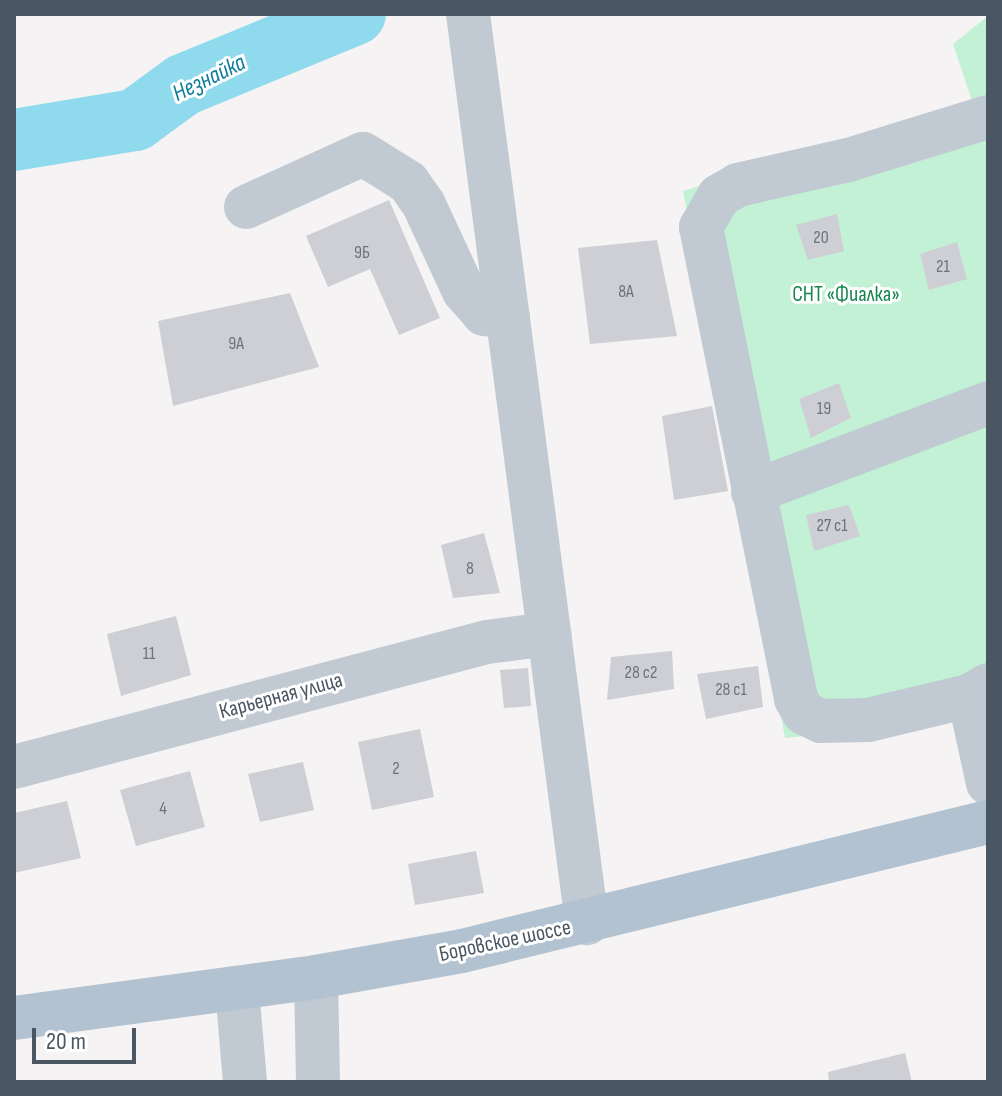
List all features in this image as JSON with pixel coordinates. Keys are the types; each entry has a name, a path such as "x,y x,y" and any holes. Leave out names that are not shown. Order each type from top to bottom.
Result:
{"main road":[{"name":"Боровское шоссе","path":"14,1018 316,977 587,923 988,822"}],"street":[{"path":"468,14 587,923"},
{"path":"988,117 848,160 767,175 719,196 708,210 701,227 703,252 796,699 804,713 821,721 868,720 978,690 988,783"},
{"path":"246,207 363,154 408,182 424,205 464,291 484,314 508,317"},
{"path":"753,492 988,403"},
{"name":"Карьерная улица","path":"14,767 487,642 549,634"},
{"path":"316,977 318,1082"},
{"path":"237,989 245,1082"}],"green space":[{"name":"СНТ «Фиалка»","path":"988,16 988,697 845,732 785,738 683,191 973,104 953,44"}],"building":[{"path":"389,200 440,318 399,335 370,269 328,287 306,236"},
{"path":"837,214 844,251 808,260 796,225"},
{"path":"657,240 677,336 590,344 578,248"},
{"path":"957,242 967,279 929,290 920,254"},
{"path":"290,293 319,367 173,406 158,321"},
{"path":"839,383 851,418 811,438 799,399"},
{"path":"712,406 728,491 674,500 662,416"},
{"path":"849,505 860,536 814,551 806,515"},
{"path":"484,533 500,593 453,598 441,545"},
{"path":"176,616 191,675 121,696 107,634"},
{"path":"672,651 674,689 607,700 611,657"},
{"path":"758,666 763,707 706,719 697,674"},
{"path":"528,668 531,706 504,708 500,670"},
{"path":"420,729 434,797 372,810 358,742"},
{"path":"303,762 314,810 260,822 248,774"},
{"path":"190,771 205,827 136,846 120,790"},
{"path":"67,801 81,858 14,873 14,813"},
{"path":"476,851 484,893 415,905 408,864"},
{"path":"905,1053 912,1082 829,1082 828,1072"}],"waterway":[{"name":"Незнайка","path":"14,140 135,120 183,85 355,14"}]}
